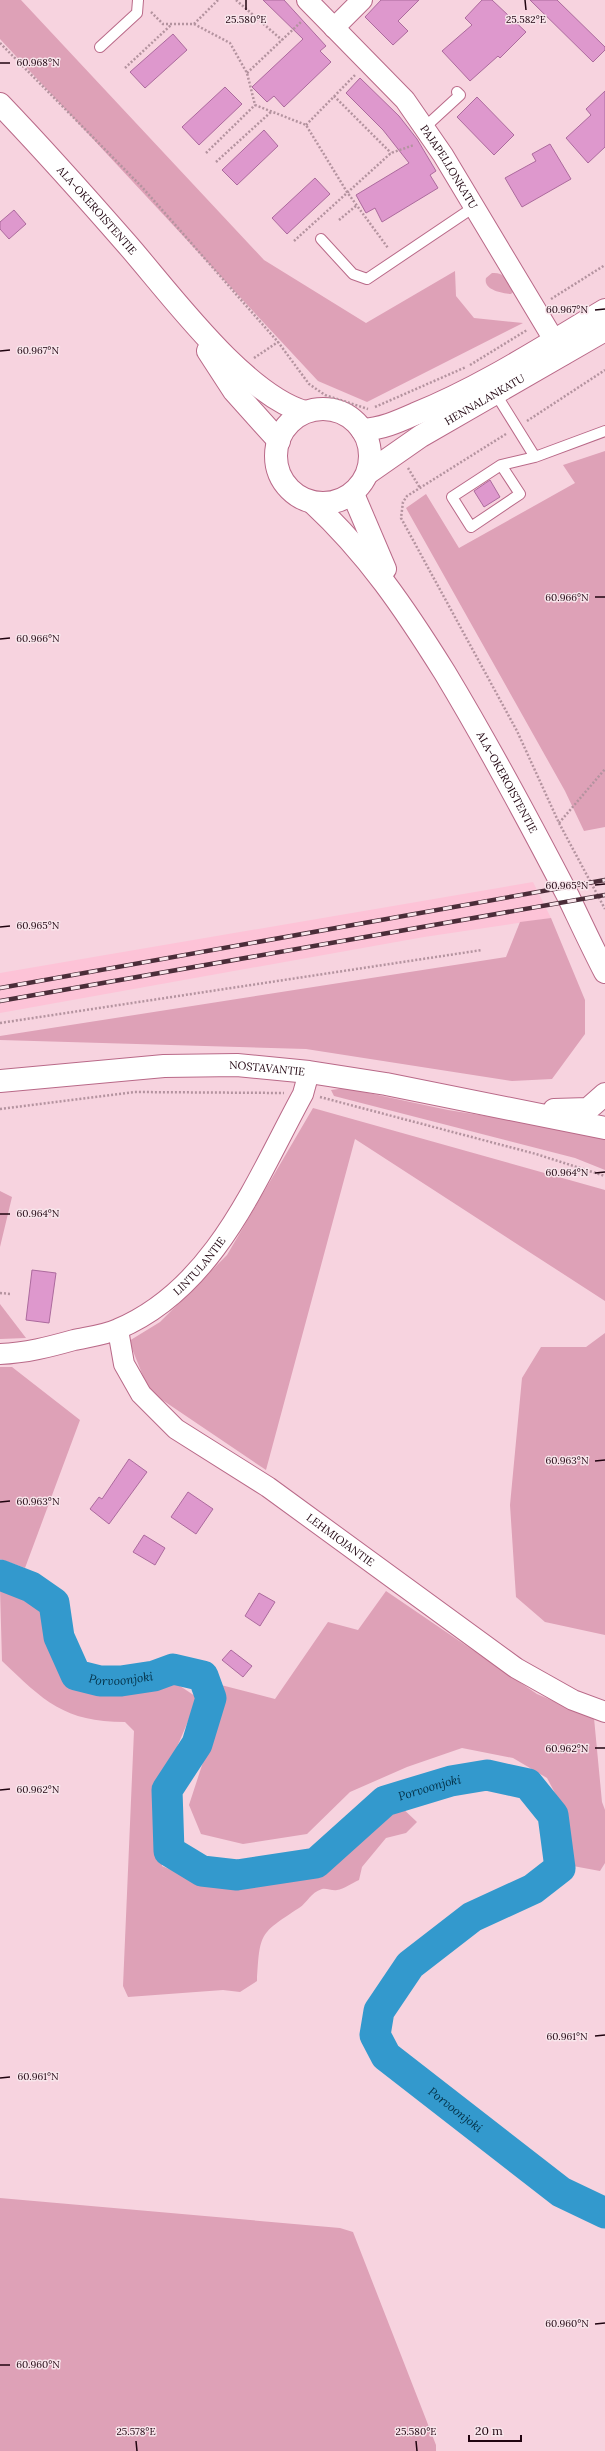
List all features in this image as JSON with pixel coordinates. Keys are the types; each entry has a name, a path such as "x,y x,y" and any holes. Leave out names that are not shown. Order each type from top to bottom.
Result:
{"main road":[{"name":"ALA-OKEROISTENTIE","path":"0,104 123,240 190,320 240,371 258,385 295,409 305,412"},
{"name":"HENNALANKATU","path":"368,473 491,387 558,348 605,310"},
{"name":"ALA-OKEROISTENTIE","path":"190,320 234,392 279,441"},
{"name":"HENNALANKATU","path":"558,348 605,330"},
{"name":"HENNALANKATU","path":"362,430 382,428 433,407 491,387"},
{"path":"318,409 332,410 345,414 362,430 370,446 371,460 368,473 353,494 333,503 312,502 297,496 285,485 278,470 276,455 279,441 285,428 305,412 318,409"},
{"name":"ALA-OKEROISTENTIE","path":"353,494 398,600"},
{"name":"ALA-OKEROISTENTIE","path":"312,502 337,526 398,600 495,758 604,972"},
{"name":"NOSTAVANTIE","path":"0,1081 164,1066 237,1065 309,1072 530,1112 592,1127 605,1128"},
{"name":"NOSTAVANTIE","path":"530,1112 596,1106 605,1094"}],"street":[{"path":"334,28 362,0"},
{"name":"PAJAPELLONKATU","path":"311,4 405,100 428,133 474,207 558,348"},
{"name":"LINTULANTIE","path":"0,1354 24,1353 118,1330 160,1306 200,1269 225,1236 303,1094 309,1072"},
{"name":"LEHMIOJANTIE","path":"118,1330 124,1364 131,1376 142,1394 176,1429 268,1487 516,1668 573,1700 605,1712"}],"lane":[{"path":"100,47 138,13 138,0"},
{"path":"428,133 460,95 457,92"},
{"path":"321,239 353,274 367,279 474,207"},
{"path":"491,387 535,457"},
{"path":"501,465 520,494 470,527 452,497 501,465 535,457 605,431"}],"path":[{"path":"194,24 218,0"},
{"path":"236,0 282,40"},
{"path":"247,73 282,40 311,4"},
{"path":"148,10 163,24 194,24 230,43 247,73 254,105"},
{"path":"125,68 172,24"},
{"path":"0,43 142,187 278,342 305,380 325,395 369,409 468,366 552,314 551,298 605,265"},
{"path":"306,125 368,62"},
{"path":"334,96 391,153"},
{"path":"254,105 306,125 347,192 396,260"},
{"path":"206,153 254,105"},
{"path":"216,162 272,112"},
{"path":"294,241 391,153 428,133"},
{"path":"339,220 357,205"},
{"path":"253,359 278,342"},
{"path":"605,370 407,496 403,502 401,518 517,731 559,823 605,909"},
{"path":"559,823 605,769"},
{"path":"0,1023 482,950"},
{"path":"0,1109 134,1092 303,1094 536,1154 605,1176"},
{"path":"0,1293 11,1294"}],"shaded area":[{"path":"0,0 21,0 264,260 366,323 455,271 456,296 474,318 523,323 367,402 318,381 0,39"},
{"path":"492,273 500,274 506,278 513,292 511,294 494,290 487,285 486,278"},
{"path":"605,451 605,827 584,831 565,791 406,508 426,494 459,548 575,483 563,465"},
{"path":"533,882 551,918 424,937 0,1013 0,973"},
{"path":"551,918 585,1000 585,1034 552,1079 512,1081 306,1049 0,1040 0,1036 506,957 520,922"},
{"path":"345,1088 448,1110 605,1135 605,1170 575,1158 334,1096 331,1090"},
{"path":"313,1108 605,1190 605,1301 355,1139 266,1470 149,1391 129,1341 160,1322 227,1255"},
{"path":"0,1191 12,1197 0,1247"},
{"path":"0,1304 26,1338 0,1339"},
{"path":"605,1333 605,1635 545,1622 516,1597 510,1505 522,1378 541,1347 586,1347"},
{"path":"0,1367 12,1367 80,1420 25,1568 0,1559"},
{"path":"0,1589 28,1601 42,1611 44,1634 68,1682 100,1695 171,1680 198,1698 162,1782 162,1866 188,1877 246,1886 314,1872 399,1805 417,1822 406,1833 386,1838 362,1867 359,1880 340,1889 322,1889 318,1891 302,1906 269,1930 264,1936 261,1944 257,1981 240,1992 223,1990 128,1997 123,1986 134,1731 125,1722 86,1718 70,1713 56,1706 43,1698 2,1661"},
{"path":"386,1591 537,1694 594,1718 602,1802 605,1810 605,1863 600,1871 573,1866 564,1810 547,1778 513,1758 462,1748 407,1767 350,1792 307,1834 243,1844 201,1834 189,1805 218,1716 221,1685 275,1699 328,1622 358,1630"},
{"path":"0,2198 340,2228 353,2232 436,2445 436,2451 0,2451"}],"building":[{"path":"263,0 284,0 326,46 320,51 331,62 284,107 274,96 267,102 252,87 303,39"},
{"path":"381,0 419,0 398,21 408,31 393,45 365,17"},
{"path":"482,0 492,0 526,32 500,58 498,56 470,81 442,51 472,25 465,18"},
{"path":"530,0 557,0 605,47 605,50 593,62"},
{"path":"173,34 187,50 145,88 130,72"},
{"path":"360,78 399,116 417,139 436,171 430,175 438,188 382,222 375,208 366,213 356,195 409,163 383,130 346,93"},
{"path":"225,87 242,104 199,145 182,127"},
{"path":"605,91 605,147 588,163 566,138 591,115 586,109"},
{"path":"477,97 514,135 494,155 457,117"},
{"path":"264,130 278,146 237,185 222,170"},
{"path":"550,144 571,179 522,207 505,178 536,161 532,154"},
{"path":"315,178 330,194 287,234 272,218"},
{"path":"14,210 26,224 9,239 0,229 0,222"},
{"path":"490,480 500,497 484,507 474,491"},
{"path":"32,1270 56,1273 49,1323 26,1320"},
{"path":"129,1459 147,1472 109,1524 90,1509 99,1497 102,1499"},
{"path":"188,1492 213,1509 196,1534 171,1517"},
{"path":"144,1535 165,1548 155,1565 133,1552"},
{"path":"259,1593 275,1602 260,1626 245,1616"},
{"path":"231,1650 252,1666 243,1677 222,1660"}],"waterway":[{"name":"Porvoonjoki","path":"0,1575 31,1587 54,1603 59,1637 76,1675 100,1681 121,1681 154,1676 173,1669 203,1676 211,1698 197,1744 167,1790 169,1851 202,1871 237,1875 316,1863 385,1801 451,1781 487,1775 528,1784 553,1815 560,1868 533,1889 472,1917 410,1965 379,2011 375,2035 386,2056 561,2192 605,2213"}],"railway":[{"path":"0,988 605,880"},
{"path":"0,1001 605,895"}]}
